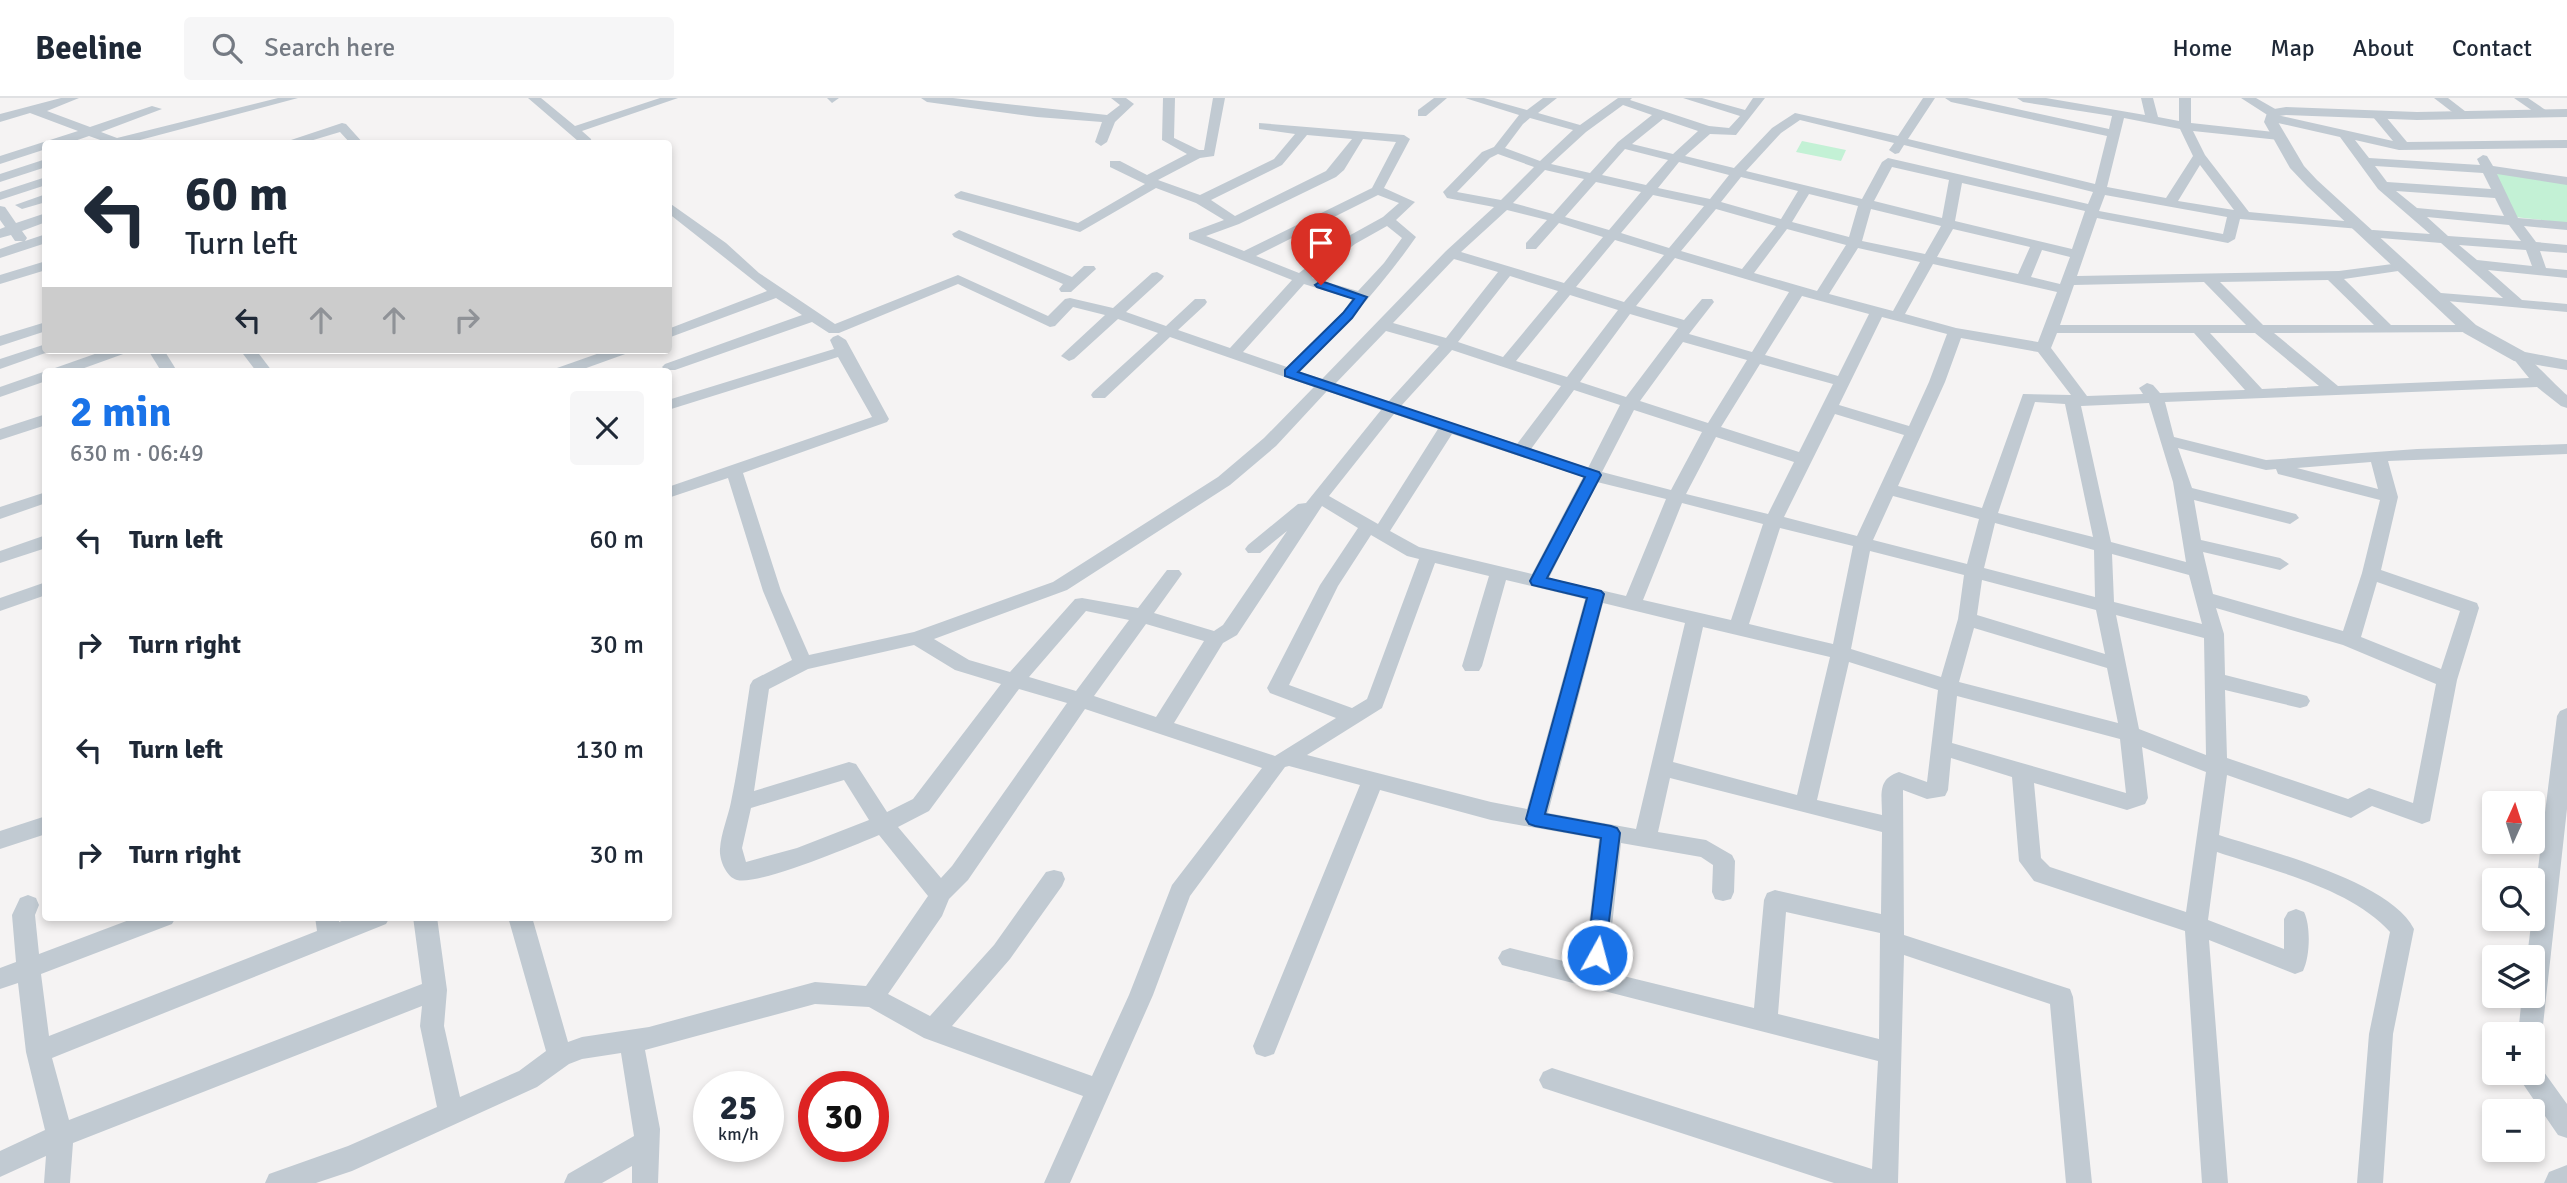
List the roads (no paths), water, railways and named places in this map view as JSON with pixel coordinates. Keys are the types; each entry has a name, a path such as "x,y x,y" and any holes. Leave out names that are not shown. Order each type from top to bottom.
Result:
{"street":[{"path":"8,98 106,140"},
{"path":"124,140 260,101 292,98"},
{"path":"534,98 583,140"},
{"path":"574,130 673,98"},
{"path":"927,98 1009,110 1110,119"},
{"path":"1009,110 1020,98"},
{"path":"1101,142 1110,119 1128,104 1117,98"},
{"path":"1169,98 1168,140 1197,154"},
{"path":"961,195 1080,228 1197,154 1210,153 1219,98"},
{"path":"1422,113 1441,98"},
{"path":"1471,98 1491,100 1528,114 1582,129"},
{"path":"1552,98 1519,121 1498,150 1486,155 1450,192 1458,197 1555,218 1745,275 1955,332 2043,348 2078,400 2103,545 2105,606 2130,734 2137,798 2126,802 1942,748"},
{"path":"1689,98 1748,115"},
{"path":"1216,638 1143,616 1082,604 1014,681 921,805 909,814 769,866 740,872 732,860 731,848 742,801 760,685 803,663 917,638 1060,586 1125,547 1224,481 1270,442 1451,254 1542,166 1582,129 1623,99 1707,130 1732,132 1759,98"},
{"path":"1821,296 1854,243 1866,205 1888,162 1928,98"},
{"path":"1951,98 2000,104 2115,134"},
{"path":"2023,98 2185,125 2279,136"},
{"path":"2147,98 2153,120"},
{"path":"2185,98 2185,125 2199,156 2240,215"},
{"path":"2247,98 2282,124 2321,184 2471,324 2474,332"},
{"path":"2322,98 2346,113"},
{"path":"2440,98 2464,115"},
{"path":"2520,98 2544,113"},
{"path":"0,118 34,110 63,99"},
{"path":"1472,114 1491,100"},
{"path":"64,140 156,109"},
{"path":"2043,348 2100,190 2119,113"},
{"path":"2273,115 2567,113"},
{"path":"1531,246 1622,145 1661,114"},
{"path":"2377,114 2404,146"},
{"path":"2273,115 2345,135 2404,146 2477,145 2530,160 2567,181"},
{"path":"2273,115 2271,122 2298,168 2355,226 2474,332 2520,358 2541,382 2567,403"},
{"path":"1521,451 1627,308 1737,173 1784,123 1799,116 2100,190 2240,215 2355,226"},
{"path":"1243,257 1377,190 1404,139 1263,126"},
{"path":"298,140 342,127 354,140"},
{"path":"1506,363 1676,158 1707,130"},
{"path":"1201,200 1278,162 1304,131"},
{"path":"1360,135 1339,167 1331,174 1234,221 1194,236 1301,279 1361,297"},
{"path":"2345,135 2383,186 2516,302"},
{"path":"2365,162 2488,169 2530,160 2567,144"},
{"path":"1622,145 2076,254"},
{"path":"2477,145 2512,219 2531,245 2541,271"},
{"path":"0,160 42,146"},
{"path":"1498,150 1542,166 1713,204 1854,243 2023,279 2066,285 2332,275 2400,268"},
{"path":"2170,203 2199,156"},
{"path":"1888,162 2092,211 2228,239 2240,215"},
{"path":"0,178 42,164"},
{"path":"1115,164 1201,200 1234,221"},
{"path":"1898,316 1948,225 1956,178"},
{"path":"0,196 42,182"},
{"path":"2383,186 2500,194"},
{"path":"1233,354 1301,279 1350,241 1388,220 1408,202 1377,190"},
{"path":"1745,275 1784,224 1805,190"},
{"path":"22,205 42,199"},
{"path":"672,209 721,246 754,276 834,330 842,351 881,419 672,492"},
{"path":"0,210 24,245"},
{"path":"2412,212 2567,226"},
{"path":"0,234 42,218"},
{"path":"1290,373 1348,316 1409,237 1388,220"},
{"path":"959,234 1074,283"},
{"path":"2373,234 2567,249"},
{"path":"0,254 42,239"},
{"path":"2023,279 2037,246"},
{"path":"1451,254 1627,308 1757,358 1842,382"},
{"path":"2471,264 2567,274"},
{"path":"0,279 42,266"},
{"path":"1089,269 1059,294 1070,302 1117,314 1594,475 2214,634"},
{"path":"1161,726 1216,638 1230,630 1319,497 1391,408 1449,344 1507,270"},
{"path":"2332,275 2388,330"},
{"path":"1069,356 1157,276"},
{"path":"834,330 958,279 1050,323 1070,302"},
{"path":"2209,279 2259,329 2332,389"},
{"path":"1632,603 1676,496 1711,431 1798,290"},
{"path":"672,332 778,292"},
{"path":"2441,296 2567,308"},
{"path":"1100,395 1200,302"},
{"path":"1538,581 1629,404 1707,302"},
{"path":"1738,628 1773,521 1878,311"},
{"path":"670,367 813,316"},
{"path":"1382,325 1449,344 1802,459"},
{"path":"0,341 42,327"},
{"path":"2051,329 2474,332"},
{"path":"2197,329 2257,393"},
{"path":"1805,806 1841,653 1863,543 1937,382 1955,332"},
{"path":"0,364 42,349"},
{"path":"672,404 842,351"},
{"path":"2520,358 2530,352 2567,356"},
{"path":"70,368 110,354"},
{"path":"572,368 612,354"},
{"path":"2520,358 2567,365"},
{"path":"0,392 42,377"},
{"path":"1885,1183 1890,1053 1892,785 1899,780 1927,791 1937,790 1948,686 1967,619 1974,572 1989,514 2029,397 2078,400 2150,391 2257,393 2541,382"},
{"path":"2150,391 2184,492 2197,571 2214,634 2217,766 2196,925 2215,1183"},
{"path":"1829,407 1914,433"},
{"path":"0,435 42,420"},
{"path":"1353,716 1277,688 1329,585 1375,528 1448,427"},
{"path":"2167,440 2389,496"},
{"path":"2266,465 2567,449"},
{"path":"2350,640 2371,573 2389,496 2378,457"},
{"path":"734,470 772,591 803,663"},
{"path":"1888,489 2197,571"},
{"path":"2184,492 2290,518"},
{"path":"1319,497 1413,552 1841,653 1948,686 2130,734 2217,766 2351,808 2369,796 2423,815 2447,680 2470,608 2371,573"},
{"path":"1254,549 1319,497"},
{"path":"0,513 42,498"},
{"path":"0,557 42,542"},
{"path":"2193,544 2280,564"},
{"path":"1057,1183 1141,995 1180,892 1282,761 1375,703 1429,556"},
{"path":"1472,666 1499,572"},
{"path":"872,997 934,909 940,894 960,873 1080,700 1173,574"},
{"path":"0,605 42,589"},
{"path":"1535,819 1596,594"},
{"path":"2204,598 2350,640 2447,680"},
{"path":"1645,839 1696,618"},
{"path":"1967,619 2116,664"},
{"path":"917,638 962,665 1282,761 1373,780 1491,811 1706,849 1724,861 1723,892"},
{"path":"2215,680 2300,701"},
{"path":"2532,1022 2561,835 2567,716"},
{"path":"1660,767 1805,806 1893,826"},
{"path":"742,801 756,800 819,777 849,770 884,824 940,894"},
{"path":"2022,771 2030,861 2042,874 2196,925 2295,964 2296,919"},
{"path":"1265,1046 1373,780"},
{"path":"0,840 42,826"},
{"path":"1594,979 1611,833"},
{"path":"2208,840 2335,885 2388,913 2402,929 2381,1034 2370,1183"},
{"path":"933,1030 1002,952 1054,879"},
{"path":"1765,1022 1774,900 1891,934 2061,997 2079,1183"},
{"path":"28,905 23,915 38,1052 60,1136 57,1183"},
{"path":"0,979 153,921"},
{"path":"38,1052 328,926 356,921"},
{"path":"426,921 435,990 432,1026 451,1114"},
{"path":"521,921 559,1056"},
{"path":"1510,958 1890,1053"},
{"path":"0,1164 60,1136 435,990"},
{"path":"278,1183 352,1157 451,1114 528,1079 559,1056 582,1048 631,1041 815,993 872,997 933,1030 1097,1089"},
{"path":"631,1041 648,1129 645,1183"},
{"path":"1552,1080 1874,1183"},
{"path":"2538,1085 2567,1126"},
{"path":"577,1183 647,1143"},
{"path":"2560,1183 2567,1180"}]}
